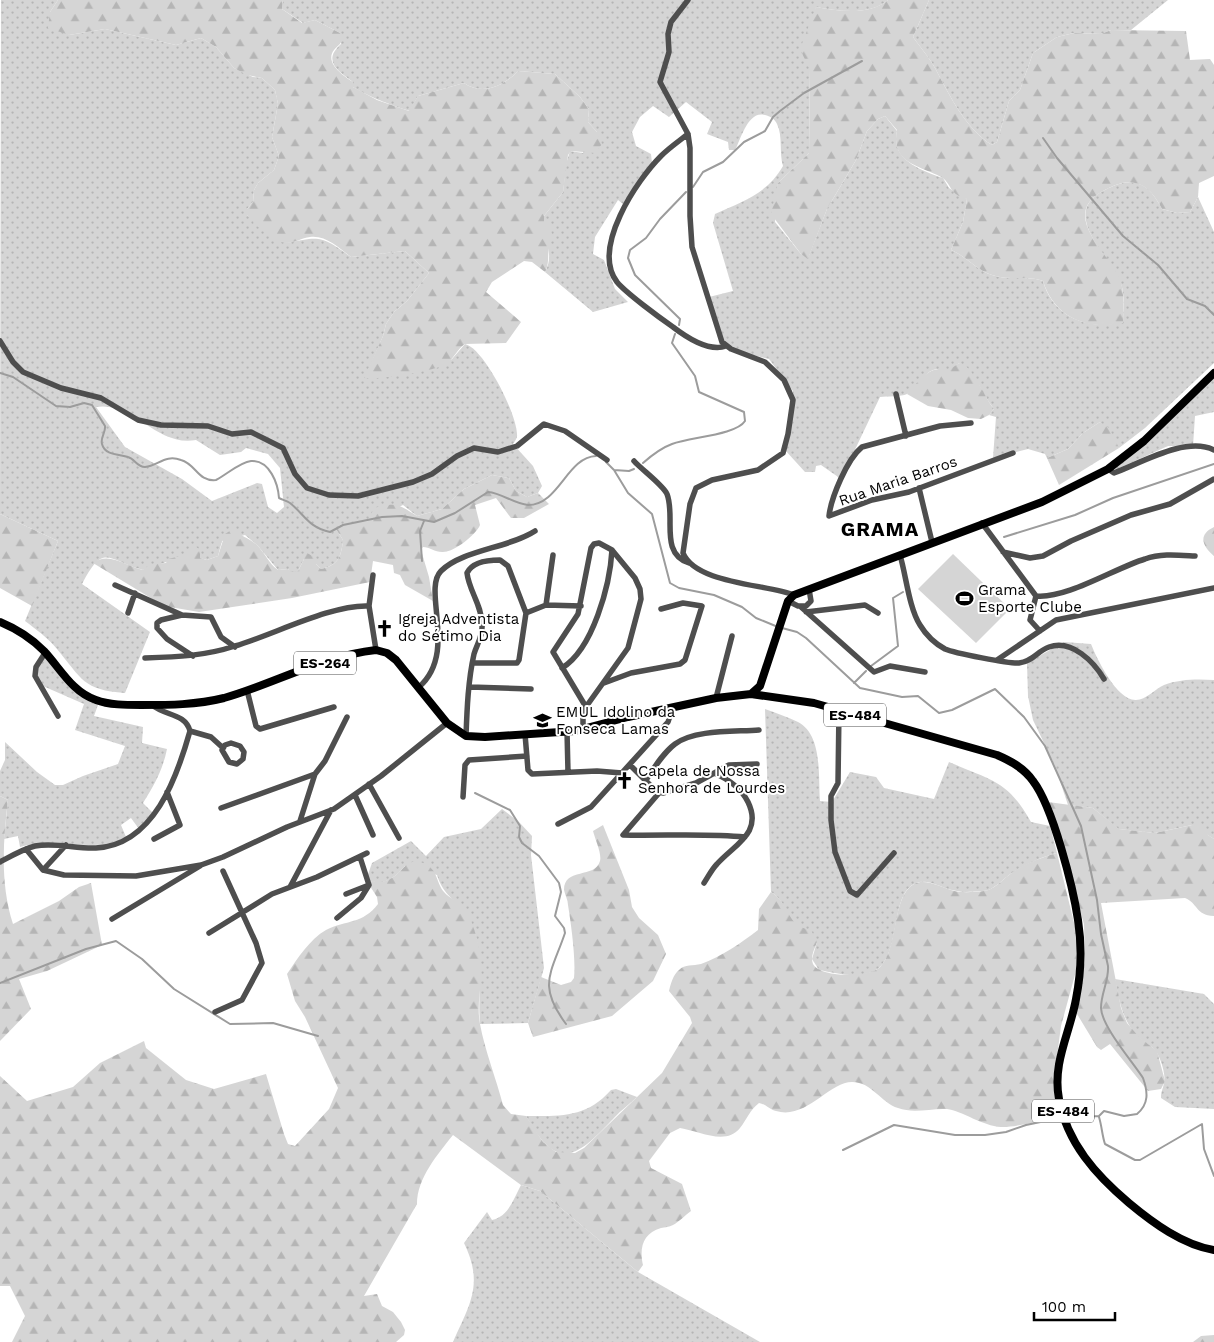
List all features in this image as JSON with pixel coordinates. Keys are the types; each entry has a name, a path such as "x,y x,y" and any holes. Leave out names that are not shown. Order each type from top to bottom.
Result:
{"main road":[{"path":"466,736 485,737 583,729 672,707 716,698 751,694 760,686 788,601 794,595 1042,502 1108,470 1144,440 1214,372"},
{"name":"ES-264","path":"0,622 19,631 45,653 70,682 94,700 117,704 197,704 246,690 307,668 376,650 392,656 447,723 466,736"},
{"name":"ES-484","path":"751,694 814,703 996,756 1012,762 1025,771 1043,797 1063,856 1078,920 1080,965 1076,1001 1061,1050 1057,1074 1059,1099 1068,1128 1089,1164 1111,1188 1141,1213 1174,1235 1214,1250"}],"street":[{"path":"688,0 671,22 668,34 669,52 660,80 663,90 688,134 690,148 689,199 692,247 717,330 726,346"},
{"path":"688,134 661,156 630,198 613,232 610,261 616,281 686,336 708,346 718,348 726,346 765,362 784,380 792,394 793,404 785,448 780,455 750,473 712,480 696,488 690,504 683,540 683,553 692,563"},
{"path":"0,341 13,362 27,374 61,388 101,398 138,420 161,425 208,426 229,434 251,432 284,449 295,474 307,488 329,495 358,496 413,482 474,448 498,452 517,446 544,424 565,432 608,460"},
{"path":"896,394 906,436"},
{"name":"Rua Maria Barros","path":"971,423 940,426 865,446 859,450 840,482 829,516 872,500 919,488 1013,453"},
{"path":"1108,470 1114,473 1150,459 1164,450 1196,446 1214,450"},
{"path":"634,461 667,495 673,550 678,558 727,580 794,595"},
{"path":"1003,552 1030,558 1043,556 1071,541 1131,515 1170,504 1214,479"},
{"path":"919,488 932,542"},
{"path":"982,523 1036,596 1030,620 1040,630"},
{"path":"419,687 427,680 434,668 438,630 434,582 438,575 448,565 490,548 524,539 535,531"},
{"path":"583,729 582,714 628,648 641,596 638,582 610,548 599,543 592,545 581,606 576,619 554,650 554,657 586,707"},
{"path":"562,668 578,653 597,614 608,583 610,548"},
{"path":"1036,596 1046,597 1065,591 1146,558 1170,554 1195,556"},
{"path":"546,605 553,555"},
{"path":"900,555 919,624 931,640 946,649 1018,663 1033,660 1048,647 1064,646 1082,654 1096,666 1104,679"},
{"path":"466,736 473,663 481,636 482,620 479,603 471,588 467,573 471,566 497,560 508,566 526,613 526,624 518,662 473,663"},
{"path":"373,574 370,606 376,650"},
{"path":"114,585 182,616"},
{"path":"997,660 1056,620 1073,615 1214,588"},
{"path":"801,606 810,603 810,589"},
{"path":"128,613 135,593"},
{"path":"788,601 801,606 874,672 890,666 925,672"},
{"path":"604,683 626,674 680,664 685,660 702,606 683,603 661,610"},
{"path":"526,613 546,605 581,606"},
{"path":"806,612 867,605 878,613"},
{"path":"145,658 194,656 235,647 341,608 370,606"},
{"path":"194,656 167,639 157,628 157,624 161,620 182,616 211,617 221,637 235,647"},
{"path":"716,698 732,636"},
{"path":"45,653 36,667 35,676 58,716"},
{"path":"470,687 531,689"},
{"path":"246,690 256,726 260,729 334,707"},
{"path":"152,705 160,711 184,720 190,731 211,737 222,747"},
{"path":"558,824 591,807 671,718 672,707"},
{"path":"838,710 838,782 831,796 831,820 836,852 850,891 857,895 894,853"},
{"path":"300,821 315,774 325,761 347,717"},
{"path":"112,919 202,865 300,821 331,810 370,784 447,723"},
{"path":"646,780 665,755 680,741 716,732 759,730"},
{"path":"0,862 40,845 97,848 123,841 145,825 167,792 176,776 190,731"},
{"path":"566,731 568,772"},
{"path":"525,734 528,770 532,774 568,772 622,773"},
{"path":"463,797 465,765 469,760 527,756"},
{"path":"745,837 723,834 696,836 624,834 659,793 671,792 696,783 729,765 757,764"},
{"path":"630,765 659,793"},
{"path":"704,883 715,866 745,837 754,822 747,800 740,790 725,778 714,773"},
{"path":"221,808 315,774"},
{"path":"370,784 399,838"},
{"path":"154,839 180,825 167,792"},
{"path":"355,795 373,835"},
{"path":"290,887 331,810"},
{"path":"44,870 66,845"},
{"path":"26,850 44,870 69,875 123,877 202,865"},
{"path":"209,933 272,894 367,853"},
{"path":"337,918 361,898 369,885 360,857"},
{"path":"215,1012 242,1000 262,965 256,943 223,871"},
{"path":"346,894 369,885"}],"green space":[{"path":"1,0 58,0 50,12 69,35 105,29 176,45 201,38 216,47 234,68 253,77 262,78 275,90 278,104 272,137 279,156 274,170 258,183 254,190 253,202 247,209 247,215 287,243 307,239 327,241 351,257 405,251 429,273 407,301 394,312 386,324 383,336 365,378 435,368 452,359 465,344 473,348 499,384 506,400 516,427 517,437 513,444 533,466 542,486 538,493 527,497 516,491 509,478 492,475 464,489 442,509 417,516 403,505 369,521 340,525 336,529 343,540 340,556 335,563 321,569 316,564 304,559 298,571 293,573 288,569 278,570 258,546 245,535 222,541 218,556 207,560 200,558 199,554 178,558 143,570 114,559 101,558 89,571 82,584 150,632 125,693 100,689 85,681 50,641 25,621 58,541 0,514","holes":["96,407 110,407 134,417 169,437 182,440 196,440 220,455 241,452 246,448 268,454 280,468 284,507 277,513 268,507 262,484 257,483 212,501 182,479 125,447"]},
{"path":"58,0 283,0 282,9 302,23 315,20 340,33 343,37 342,40 334,50 331,60 336,69 353,82 353,87 377,100 409,111 418,96 464,83 478,89 485,89 500,85 518,71 555,74 580,97 589,109 588,122 597,132 602,144 595,153 571,151 568,155 563,192 544,216 544,223 550,226 553,239 549,247 548,264 545,272 532,262 524,261 492,282 486,292 521,322 506,343 465,344 449,362 440,367 381,378 364,378 383,336 386,324 394,312 407,301 429,273 405,251 351,257 332,243 321,238 310,237 287,243 269,235 253,223 247,215 247,209 253,202 254,190 258,183 274,170 279,156 272,137 278,104 275,90 262,78 247,75 234,68 216,47 201,38 176,45 105,29 69,35 48,28 50,12"},
{"path":"283,0 888,0 872,8 853,11 816,7 810,69 809,153 778,183 775,222 801,254 808,258 827,209 856,160 867,131 878,119 885,116 897,131 896,141 902,156 916,167 943,178 949,188 967,199 963,222 951,250 986,273 1005,278 1031,278 1043,281 1055,304 1063,312 1085,322 1110,324 1123,322 1121,284 1091,236 1086,223 1086,211 1091,200 1107,189 1127,182 1145,187 1155,197 1162,209 1177,213 1190,212 1198,197 1214,232 1214,363 1145,428 1119,448 1100,422 1083,433 1068,449 1047,458 1045,454 1028,449 993,458 996,417 989,415 994,409 975,378 959,363 949,371 941,369 929,372 907,394 880,397 841,479 821,465 816,466 815,472 805,472 785,450 792,416 793,391 769,359 720,347 709,297 733,291 713,223 715,214 754,196 777,176 783,166 780,134 774,119 765,115 754,117 746,126 735,150 729,150 728,142 707,134 712,122 686,102 669,117 653,106 640,117 632,132 636,146 651,154 652,163 623,204 618,200 595,237 593,254 604,260 615,289 628,302 593,312 545,272 548,265 549,251 544,230 544,216 563,192 566,164 570,151 583,153 597,132 588,122 589,109 580,97 555,74 518,71 500,85 492,88 478,89 464,83 418,96 410,111 403,109 353,87 353,82 338,70 332,61 335,50 341,44 340,33 315,20 303,23 282,9"},
{"path":"888,0 929,0 913,37 933,64 966,121 982,138 992,145 997,142 1009,101 1020,90 1033,53 1057,37 1074,33 1101,34 1111,30 1186,31 1190,60 1210,59 1214,65 1214,176 1199,183 1198,197 1190,212 1177,213 1162,209 1148,190 1131,182 1119,184 1103,191 1091,200 1086,210 1086,221 1090,233 1121,282 1123,323 1097,325 1085,323 1064,312 1055,304 1043,281 1031,278 1005,278 986,273 951,250 963,222 967,199 957,195 941,177 916,166 902,156 896,141 897,130 885,116 878,119 867,131 856,160 827,209 808,259 801,254 771,214 778,183 809,153 810,70 800,49 816,7 853,11 872,8"},
{"path":"929,0 1168,0 1131,30 1111,30 1101,34 1074,33 1057,37 1033,53 1020,90 1009,101 997,142 992,145 982,138 966,121 933,64 913,37"},
{"path":"959,363 969,369 974,375 994,409 989,415 981,419 968,418 951,410 928,406 907,394 925,375 936,369 949,370"},
{"path":"1214,375 1214,412 1195,416 1193,446 1168,446 1106,474"},
{"path":"1100,422 1109,428 1119,448 1059,485 1047,458 1068,449 1083,433"},
{"path":"492,475 509,478 516,491 527,497 538,493 549,504 524,518 511,518 496,498 475,505 480,525 458,547 447,552 439,552 423,547 421,550 429,577 433,601 405,585 400,575 394,573 393,565 373,561 370,582 292,598 199,612 164,606 93,563 105,558 118,560 143,570 150,564 166,563 168,559 185,555 192,546 200,550 200,558 207,560 218,556 225,534 233,529 257,545 278,570 298,571 307,553 316,558 316,564 321,569 335,563 340,556 343,540 336,529 340,525 368,521 374,508 388,505 397,505 417,516 442,509 464,489"},
{"path":"0,514 58,541 32,606 0,588"},
{"path":"1214,527 1214,556 1207,549 1204,537"},
{"name":"Grama Esporte Clube","path":"953,554 1010,609 976,643 918,589"},
{"path":"1064,642 1091,644 1115,687 1122,694 1136,700 1140,700 1164,685 1195,680 1214,680 1214,839 1192,825 1155,833 1118,829 1093,808 1068,805 1055,766 1033,720 1028,696 1027,663"},
{"path":"46,652 60,671 99,702 94,716 143,727 142,743 167,749 158,777 143,803 153,813 139,829 131,818 121,825 126,837 115,842 89,845 33,844 20,847 18,836 4,839 8,800 0,796 0,771 5,760 5,742 37,772 55,785 63,785 118,764 125,746 75,730 84,704 36,683 38,667"},
{"path":"765,709 798,722 812,736 818,757 820,801 832,802 850,772 876,777 884,788 934,799 949,762 997,783 1014,797 1031,822 1050,826 1057,853 1023,867 1009,875 995,887 987,890 960,892 931,883 916,883 907,889 902,900 888,955 882,965 872,972 859,975 846,975 819,970 812,959 817,942 792,921 781,901 771,892"},
{"path":"0,796 8,800 4,878 13,924 59,901 79,887 91,883 102,945 47,971 19,979 31,1009 0,1041"},
{"path":"1048,802 1093,808 1119,829 1155,833 1192,825 1203,826 1208,835 1214,839 1214,916 1203,913 1185,898 1101,903 1121,1008 1127,1023 1139,1037 1157,1051 1165,1081 1161,1089 1148,1091 1110,1044 1101,1050 1097,1047 1074,1009 1085,963 1084,924"},
{"path":"502,809 519,822 532,836 531,855 544,968 528,1023 480,1024 480,972 475,933 466,914 444,889 437,875 405,866 397,875 384,882 366,880 372,863 411,841 426,856 444,837 481,829"},
{"path":"603,825 629,890 632,907 639,918 658,935 666,954 653,981 612,1016 533,1037 528,1023 541,977 561,985 571,982 574,978 573,942 568,903 564,890 565,883 574,875 592,870 597,866 600,861 600,854 593,831"},
{"path":"1057,853 1077,935 1076,971 1061,1026 1056,1064 1061,1117 1014,1126 994,1126 947,1109 904,1110 886,1102 865,1085 852,1082 835,1088 807,1106 797,1110 787,1112 776,1111 759,1103 740,1128 727,1136 712,1136 680,1128 670,1133 649,1161 651,1168 682,1184 691,1211 675,1224 655,1230 646,1237 642,1247 643,1265 638,1272 540,1191 521,1185 453,1135 424,1176 417,1204 364,1296 377,1294 382,1306 393,1312 401,1322 405,1330 404,1335 396,1342 12,1342 25,1316 10,1286 0,1286 0,1076 27,1101 73,1087 100,1063 144,1041 146,1048 186,1080 214,1089 266,1074 288,1144 295,1146 329,1109 338,1088 305,1017 295,1001 287,974 304,950 320,934 333,927 366,915 378,904 377,897 366,880 387,881 410,863 416,861 423,863 432,869 444,892 465,909 472,924 480,952 480,1024 503,1105 511,1114 526,1116 543,1142 556,1152 575,1153 584,1148 662,1073 692,1023 690,1017 669,991 675,974 684,967 701,964 716,958 758,930 759,909 771,892 782,902 797,924 811,930 817,942 812,961 817,969 835,974 856,975 875,971 886,959 902,900 914,884 924,882 961,892 988,890 1020,868 1038,859"},
{"path":"1115,979 1204,994 1214,1004 1214,1109 1175,1107 1161,1098 1164,1077 1160,1060 1155,1050 1137,1036 1128,1023 1120,1002"},
{"path":"616,1089 637,1097 589,1142 578,1150 568,1153 558,1152 548,1146 537,1134 526,1116 551,1116 582,1111 602,1099 611,1090"},
{"path":"521,1185 540,1191 638,1272 760,1342 453,1342 469,1305 474,1282 470,1257 464,1243 487,1212 492,1220 507,1211"},
{"path":"1214,1335 1214,1342 1193,1342 1201,1336"}],"waterway":[{"path":"693,187 703,172 723,162 744,142 765,131 773,117 804,93 862,61"},
{"path":"1043,138 1057,158 1123,236 1158,265 1187,299 1205,306 1214,315"},
{"path":"679,325 680,319 635,275 628,258 630,250 646,238 660,219 686,192"},
{"path":"643,463 668,446 723,433 740,426 745,421 744,412 699,392 695,376 672,343 675,334"},
{"path":"0,373 13,377 56,406 70,407 84,403 92,405 105,426 102,442 106,451 130,458 142,467 170,458 186,462 201,476 210,480 216,480 247,462 263,464 275,480 279,498 290,503 312,524 330,532 343,525 382,517 402,516 434,522 455,513 488,492 523,504 539,503 548,497 578,464 586,458 596,456"},
{"path":"606,462 614,470 628,493 652,514 670,583 679,588 714,595 742,607 756,618 778,627"},
{"path":"1004,537 1075,515 1113,498 1214,464"},
{"path":"614,470 629,471 634,469"},
{"path":"422,561 420,531 424,521"},
{"path":"871,666 898,646 893,598 903,592"},
{"path":"782,628 797,632 806,638 860,688 902,697 918,696 939,713 952,710 995,689 1024,717 1045,746 1081,826 1097,900 1101,934 1108,966 1101,1003 1103,1016 1106,1025 1118,1044 1143,1078 1146,1088 1144,1106 1137,1114 1124,1116 1104,1111 1099,1116"},
{"path":"854,683 866,671"},
{"path":"475,793 510,810 520,826 519,837 522,843 539,856 559,883 561,892 555,916 564,928 565,933 549,979 549,989 557,1011 566,1024"},
{"path":"0,983 86,949 116,941 142,959 174,989 230,1024 273,1023 318,1036"},
{"path":"1070,1118 1099,1116"},
{"path":"1099,1117 1105,1144 1135,1160 1140,1160 1202,1124 1204,1149 1214,1176"},
{"path":"843,1150 894,1125 955,1135 985,1135 1006,1132 1026,1125 1060,1118"}],"place":[{"name":"Grama Esporte Clube","path":"964,599"},
{"name":"Igreja Adventista do Sétimo Dia","path":"384,628"},
{"name":"EMUL Idolino da Fonseca Lamas","path":"542,721"},
{"name":"Capela de Nossa Senhora de Lourdes","path":"624,780"}],"district":[{"name":"GRAMA","path":"880,529"}]}
